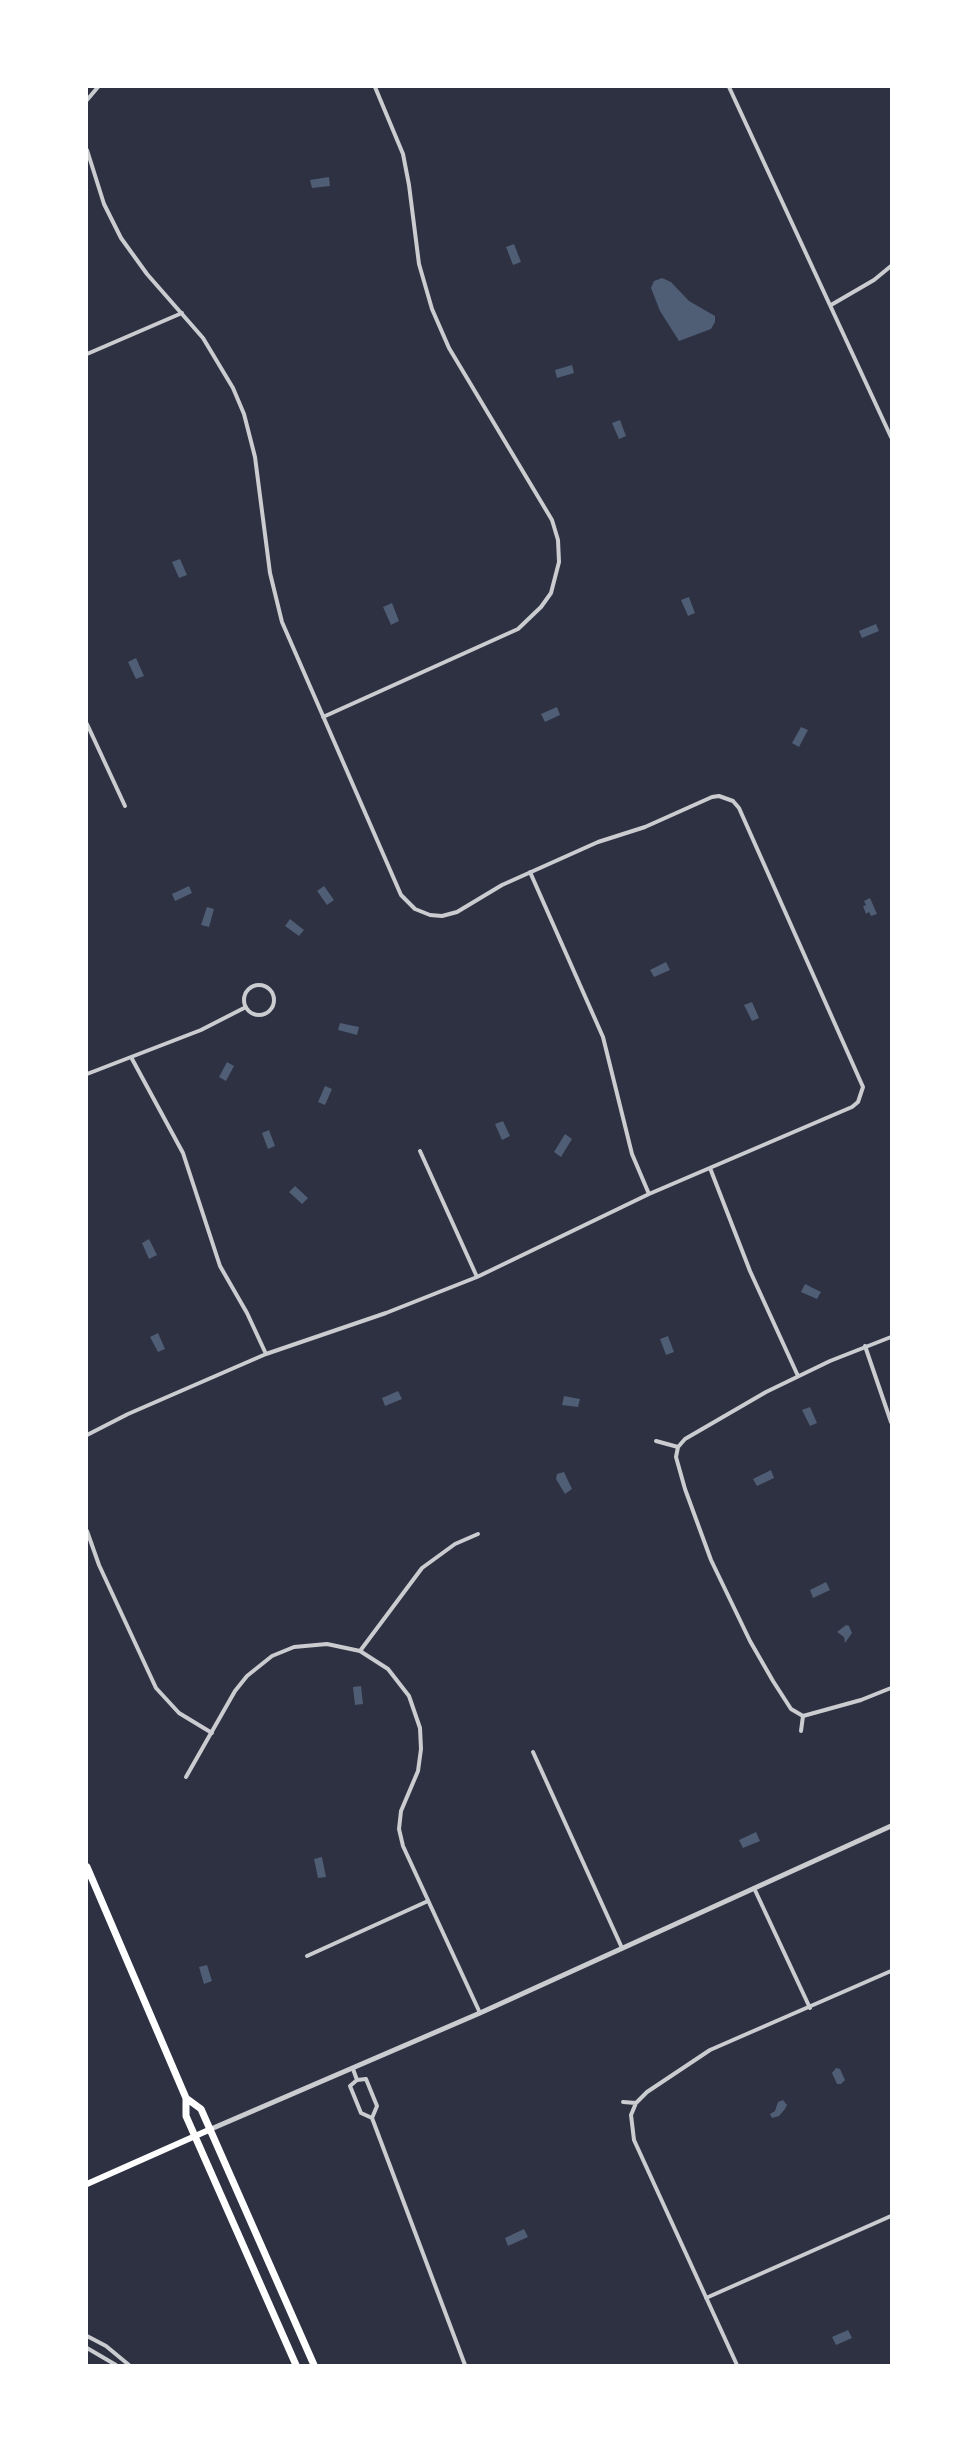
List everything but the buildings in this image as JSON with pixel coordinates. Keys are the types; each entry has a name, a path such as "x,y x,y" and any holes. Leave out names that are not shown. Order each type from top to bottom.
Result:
{"main road":[{"path":"87,1867 186,2098 186,2116 296,2365"},
{"path":"186,2098 201,2109 314,2365"},
{"path":"87,2184 210,2129"}],"street":[{"path":"87,100 98,87"},
{"path":"323,717 518,629 541,607 551,593 558,573 558,540 552,520 449,348 431,307 419,264 410,184 403,154 375,87"},
{"path":"729,87 891,437"},
{"path":"87,150 104,204 122,238 147,274 182,313 219,362 244,414 255,457 276,604 289,641 401,895 415,909 430,915 442,916 457,912 502,885 530,872 712,797 733,801 744,819 862,1080 863,1087 852,1107 649,1194 477,1277 386,1313 266,1354 146,1405 87,1435"},
{"path":"831,305 874,280 891,266"},
{"path":"87,354 182,313"},
{"path":"87,724 125,806"},
{"path":"530,872 603,1037 632,1154 649,1194"},
{"path":"255,986 265,986 272,992 274,1001 267,1013 253,1013 246,1007 247,992 255,986"},
{"path":"87,1074 201,1030 246,1007"},
{"path":"131,1057 185,1159 220,1266 251,1320 266,1354"},
{"path":"420,1151 477,1277"},
{"path":"710,1168 750,1271 798,1376"},
{"path":"891,1337 798,1376 721,1416 685,1439 678,1447 676,1457 711,1560 730,1601 791,1709 803,1716 861,1700 891,1688"},
{"path":"865,1346 891,1422"},
{"path":"656,1441 678,1447"},
{"path":"87,1531 99,1565 156,1688 179,1713 212,1733"},
{"path":"360,1651 422,1568 454,1544 478,1534"},
{"path":"186,1778 247,1676 272,1656 294,1647 315,1644 360,1651 388,1669 402,1684 414,1708 420,1728 421,1749 418,1771 401,1811 399,1829 403,1846 480,2013"},
{"path":"801,1731 803,1716"},
{"path":"533,1752 622,1949"},
{"path":"210,2129 480,2013 891,1826"},
{"path":"754,1888 810,2008"},
{"path":"307,1956 428,1901"},
{"path":"737,2365 634,2140 631,2121 636,2103 647,2092 710,2050 891,1971"},
{"path":"353,2069 357,2080"},
{"path":"372,2118 361,2113 350,2086 357,2080 366,2079 377,2106 372,2118 465,2365"},
{"path":"623,2102 636,2103"},
{"path":"706,2298 891,2216"},
{"path":"87,2336 106,2346 129,2365"},
{"path":"87,2348 116,2365"}],"water":[{"path":"329,177 330,186 312,188 310,180"},
{"path":"514,244 521,262 513,265 506,247"},
{"path":"662,278 671,282 689,301 715,316 711,329 679,341 660,311 651,288 654,281"},
{"path":"572,365 574,373 557,378 555,370"},
{"path":"620,420 626,436 619,439 612,423"},
{"path":"180,559 187,575 179,578 172,562"},
{"path":"689,597 695,613 688,616 681,600"},
{"path":"392,603 399,621 391,625 383,607"},
{"path":"876,624 879,631 862,638 859,631"},
{"path":"136,658 144,676 136,679 128,662"},
{"path":"557,707 560,715 545,722 541,714"},
{"path":"801,727 808,730 799,747 792,743"},
{"path":"189,886 192,893 175,901 172,894"},
{"path":"324,886 334,900 327,905 317,891"},
{"path":"870,898 877,914 871,916 869,912 866,914 863,906 866,905 864,901"},
{"path":"207,907 214,909 209,927 201,925"},
{"path":"290,919 304,930 299,936 285,926"},
{"path":"666,962 670,970 654,977 650,970"},
{"path":"752,1002 759,1018 752,1021 744,1005"},
{"path":"340,1023 359,1027 357,1035 338,1030"},
{"path":"227,1062 234,1066 226,1081 219,1077"},
{"path":"325,1086 332,1089 325,1105 318,1102"},
{"path":"503,1121 510,1136 502,1140 495,1124"},
{"path":"269,1130 275,1146 268,1149 262,1133"},
{"path":"565,1134 572,1139 561,1157 554,1152"},
{"path":"295,1186 308,1198 302,1204 289,1192"},
{"path":"149,1239 157,1255 149,1259 142,1243"},
{"path":"805,1284 821,1292 817,1299 801,1292"},
{"path":"158,1333 165,1349 158,1352 150,1337"},
{"path":"668,1336 674,1352 666,1355 660,1339"},
{"path":"398,1391 402,1399 385,1406 382,1398"},
{"path":"564,1396 580,1399 578,1407 562,1405"},
{"path":"810,1407 817,1423 810,1426 802,1410"},
{"path":"771,1470 774,1478 757,1486 753,1479"},
{"path":"564,1472 572,1489 565,1494 556,1479 557,1474"},
{"path":"826,1582 830,1590 813,1598 810,1590"},
{"path":"846,1625 852,1633 845,1643 844,1637 837,1632"},
{"path":"361,1686 363,1704 355,1705 353,1687"},
{"path":"756,1832 760,1841 743,1848 739,1840"},
{"path":"322,1857 326,1877 318,1878 314,1859"},
{"path":"207,1965 212,1981 204,1984 199,1967"},
{"path":"836,2068 840,2069 845,2080 841,2084 837,2084 832,2073"},
{"path":"783,2100 787,2105 785,2109 779,2116 772,2118 770,2114 775,2111 778,2102"},
{"path":"524,2229 528,2237 508,2246 505,2238"},
{"path":"848,2330 852,2338 836,2345 832,2337"}]}
